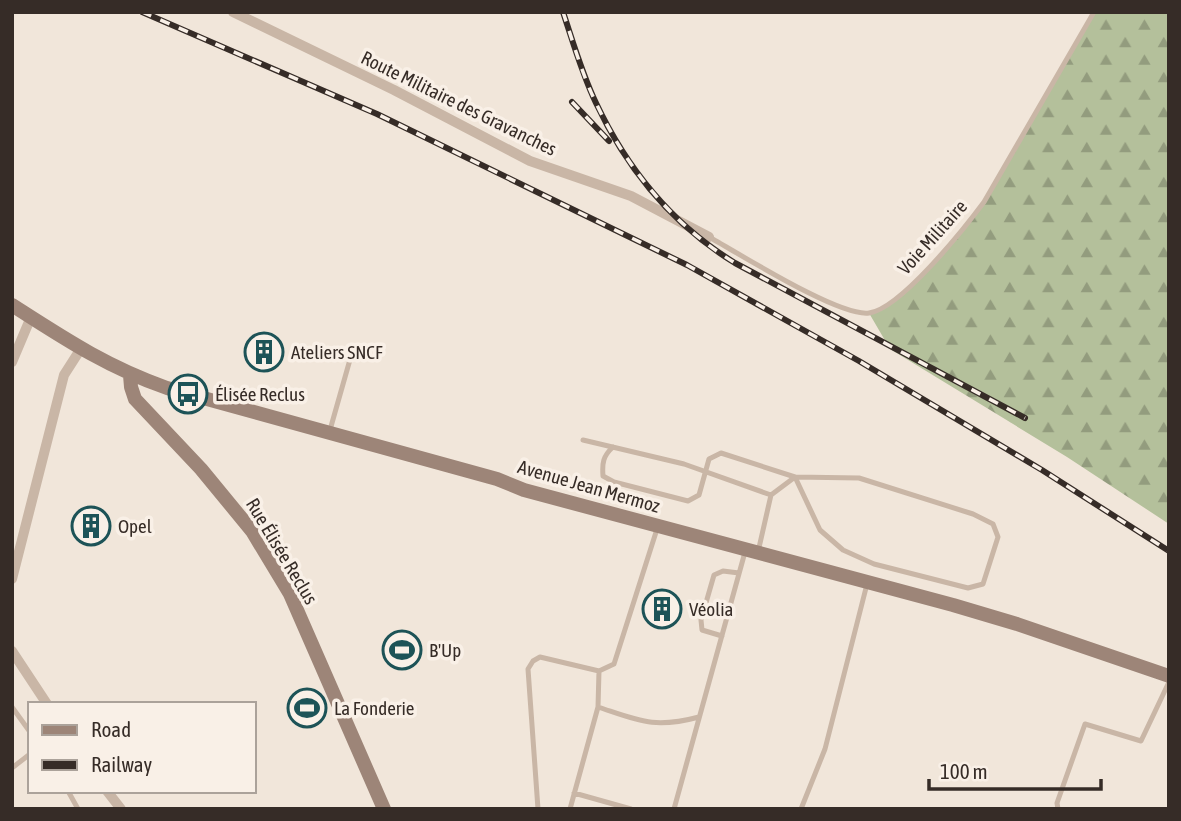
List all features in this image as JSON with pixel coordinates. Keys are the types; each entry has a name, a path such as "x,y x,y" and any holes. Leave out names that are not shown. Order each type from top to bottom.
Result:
{"main road":[{"name":"Avenue Jean Mermoz","path":"12,305 80,349 130,375 188,394 497,479 524,490 868,581 1017,624 1169,676"},
{"name":"Rue Élisée Reclus","path":"130,375 135,399 228,499 252,531 290,594 384,809"}],"street":[{"name":"Route Militaire des Gravanches","path":"233,12 394,90 530,161 631,196 709,237"},
{"path":"12,362 31,317"},
{"path":"12,579 64,375 80,349"},
{"path":"12,643 14,653 46,702"},
{"path":"109,793 121,809"}],"lane":[{"name":"Voie Militaire","path":"709,237 826,302 851,312 869,313 890,304 966,227 984,202 1094,12"},
{"path":"330,432 353,349"},
{"path":"583,440 706,472 771,495"},
{"path":"613,447 605,454 602,463 603,476 614,482 688,501 699,495 709,459 722,453 795,477 859,478 973,514 993,524 998,537 983,584 968,588 874,564 843,550 820,530 795,477"},
{"path":"674,809 739,573 752,550 771,495 795,477"},
{"path":"538,809 528,669 533,661 540,657 599,671 614,664 658,526"},
{"path":"722,636 702,630 701,620 714,575 723,571 739,573"},
{"path":"801,809 825,749 868,581"},
{"path":"569,809 598,707 599,671"},
{"path":"1058,809 1085,724 1141,741 1169,682"},
{"path":"12,707 28,729"},
{"path":"598,707 646,723 672,724 699,717"},
{"path":"12,768 28,756"},
{"path":"69,793 78,809"},
{"path":"574,793 631,809"}],"green space":[{"path":"1094,12 1169,12 1169,524 1067,457 890,349 869,313 890,304 929,268 984,202"}],"railway":[{"path":"142,12 377,114 687,265 859,361 1042,470 1169,551"},
{"path":"563,12 586,81 622,151 654,194 691,231 735,263 1025,418"},
{"path":"572,102 609,141"}],"place":[{"name":"Ateliers SNCF","path":"264,352"},
{"name":"Élisée Reclus","path":"188,394"},
{"name":"Opel","path":"91,526"},
{"name":"Véolia","path":"662,609"},
{"name":"B'Up","path":"402,650"},
{"name":"La Fonderie","path":"307,708"}]}
